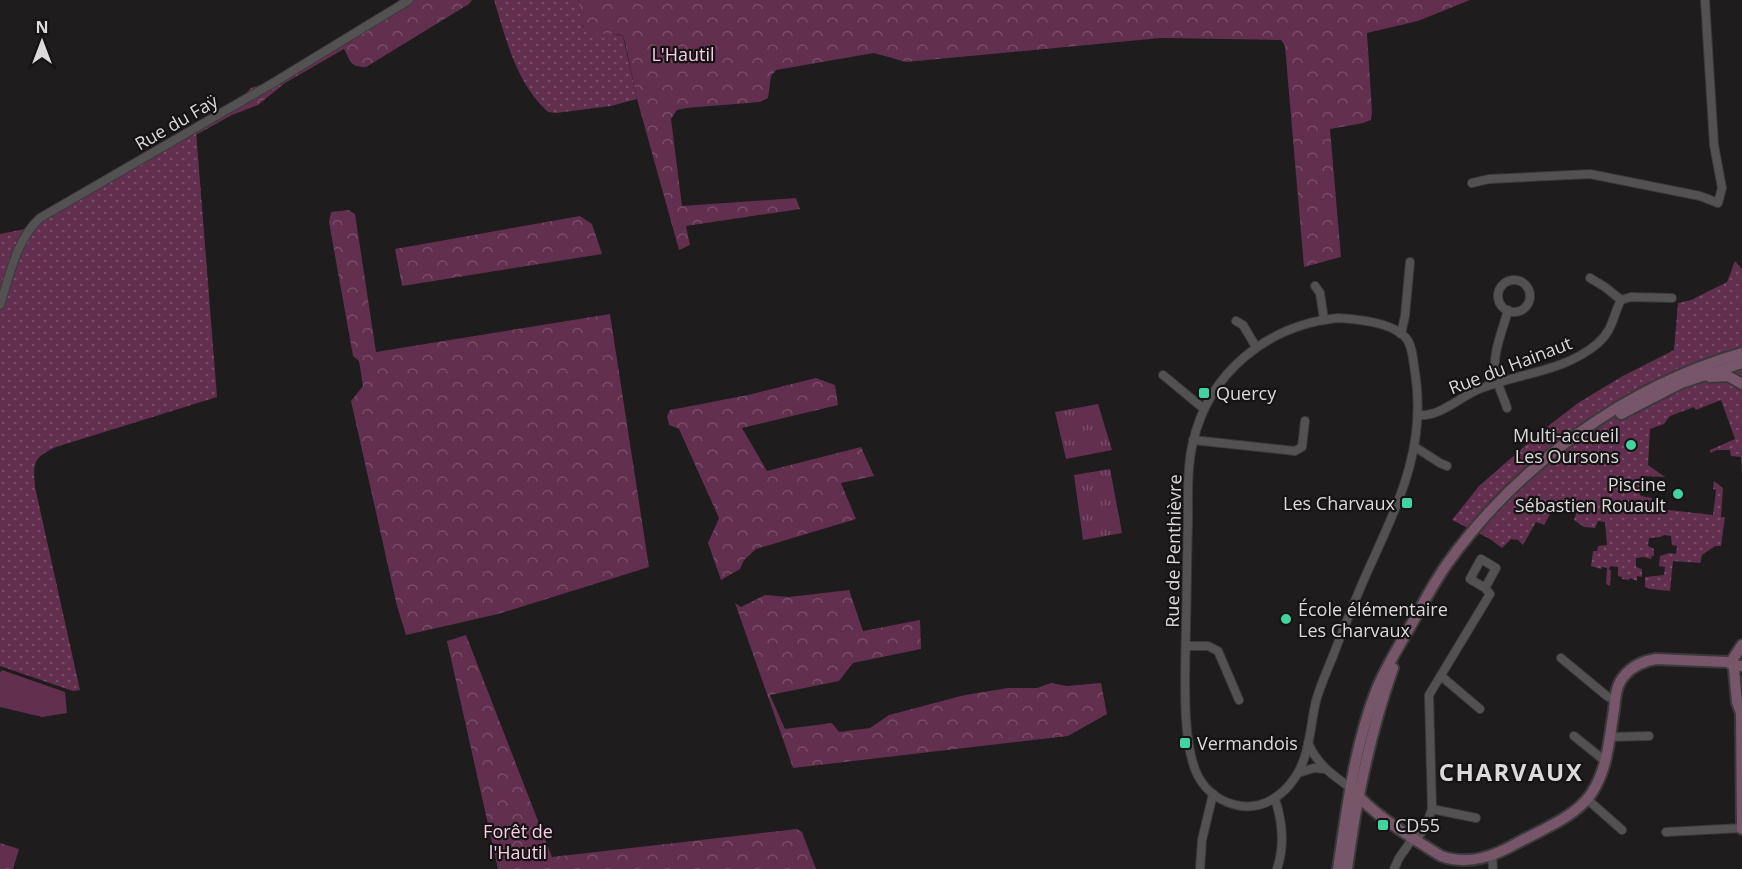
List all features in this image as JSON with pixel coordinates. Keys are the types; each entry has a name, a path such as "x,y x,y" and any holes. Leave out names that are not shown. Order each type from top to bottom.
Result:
{"main road":[{"path":"1338,869 1351,788 1376,690 1390,660 1437,579 1471,534 1508,493 1596,421 1655,386 1693,369 1742,353"},
{"path":"1559,450 1613,418 1681,384 1742,363"},
{"path":"1613,418 1668,393 1716,376 1732,377 1742,384"},
{"path":"1347,869 1353,825 1370,742 1389,679 1410,627"},
{"path":"1742,645 1736,662 1737,705 1742,712 1742,828"},
{"path":"1351,788 1359,797 1414,839 1458,865 1492,856 1570,813 1587,799 1600,778 1610,737 1615,699 1624,675 1647,661 1665,659 1736,662"}],"street":[{"name":"Rue du Faÿ","path":"0,305 19,248 27,233 40,218 273,83 409,0"},
{"path":"1472,183 1489,179 1590,174 1700,196 1718,203 1722,188 1714,145 1705,0"},
{"path":"1200,869 1202,840 1213,794 1224,801 1240,806 1256,805 1275,799 1290,785 1298,773 1308,743 1316,700 1322,683 1401,498 1415,447 1419,415 1411,350 1406,338 1401,334 1410,262"},
{"path":"1590,278 1605,286 1621,300 1631,297 1672,298"},
{"path":"1517,280 1526,285 1529,290 1529,300 1523,308 1508,310 1500,304 1499,289 1506,282 1517,280"},
{"path":"1316,286 1320,293 1324,320"},
{"name":"Rue du Hainaut","path":"1419,415 1432,414 1477,390 1558,366 1593,347 1614,321 1621,300"},
{"path":"1508,310 1495,362 1498,383 1508,408"},
{"name":"Rue de Penthièvre","path":"1213,794 1198,777 1192,760 1186,706 1189,479 1193,440 1204,409 1227,375 1256,347 1300,325 1324,320 1360,320 1401,334"},
{"path":"1236,321 1243,325 1256,347"},
{"path":"1163,375 1204,409"},
{"path":"1193,440 1295,451 1302,447 1305,421"},
{"path":"1415,447 1447,466"},
{"path":"1394,869 1399,858 1426,825 1432,809 1428,704 1430,695 1490,594 1485,588"},
{"path":"1186,646 1208,646 1218,651 1239,700"},
{"path":"1561,658 1608,697 1615,699"},
{"path":"1441,676 1480,709"},
{"path":"1574,736 1605,761"},
{"path":"1610,737 1649,736"},
{"path":"1308,743 1314,758 1351,788"},
{"path":"1304,758 1314,758"},
{"path":"1304,758 1314,768"},
{"path":"1298,773 1314,768 1326,769"},
{"path":"1275,799 1282,833 1282,850 1277,869"},
{"path":"1587,799 1622,830"},
{"path":"1432,809 1476,818"},
{"path":"1666,832 1742,828"},
{"path":"1492,856 1493,869"}],"green space":[{"path":"409,0 472,0 366,67 353,64 344,49 285,83 258,105 232,115 196,135 196,127 239,100 251,88 265,86"},
{"path":"494,0 578,0 583,27 623,36 637,99 611,106 548,112 528,88 520,74"},
{"name":"L'Hautil","path":"578,0 1470,0 1418,21 1367,33 1371,120 1330,129 1341,257 1304,267 1285,46 1281,40 1161,38 906,62 874,53 776,70 771,76 768,98 760,102 677,110 671,119 682,206 796,198 800,209 686,226 690,245 679,250 637,99 623,36 589,32 585,29"},
{"path":"196,131 217,397 56,447 43,454 35,466 35,487 80,690 73,691 0,666 0,234 25,229"},
{"path":"349,210 355,214 376,352 610,314 649,567 498,614 406,635 397,606 351,401 363,386 359,361 353,356 329,222 331,212"},
{"path":"580,216 592,224 602,254 402,286 395,249"},
{"path":"1735,261 1742,269 1742,477 1741,457 1731,456 1730,450 1717,450 1710,453 1710,450 1735,439 1721,400 1696,410 1694,407 1670,416 1664,424 1650,429 1648,465 1665,477 1642,476 1639,492 1641,496 1652,498 1651,508 1713,515 1716,490 1713,489 1714,481 1723,488 1721,517 1725,517 1721,546 1715,546 1702,555 1700,563 1673,561 1670,591 1650,589 1645,587 1645,577 1664,575 1665,567 1659,566 1660,556 1669,553 1676,554 1677,546 1672,545 1671,536 1649,538 1648,546 1654,549 1654,556 1651,559 1636,558 1636,567 1642,569 1642,577 1637,576 1637,581 1630,578 1629,580 1622,579 1618,576 1618,567 1610,566 1610,586 1606,584 1607,568 1591,566 1593,551 1597,551 1598,546 1607,545 1605,522 1598,521 1595,528 1584,527 1574,520 1577,511 1570,508 1568,512 1567,508 1556,504 1544,525 1536,522 1523,545 1518,540 1511,539 1502,548 1490,539 1452,520 1479,486 1578,403 1621,377 1674,350 1678,303 1691,300 1727,282"},
{"path":"816,378 835,385 838,405 742,428 767,471 861,447 874,476 841,483 856,519 756,549 744,560 740,569 721,580 708,543 719,518 679,429 669,425 667,416 670,410 748,395"},
{"path":"1098,404 1112,450 1066,459 1055,412"},
{"path":"1110,469 1122,533 1083,540 1074,475"},
{"path":"849,590 863,631 920,620 921,649 853,663 839,681 770,695 785,729 832,723 839,732 870,728 889,715 965,695 1008,688 1037,688 1051,683 1067,686 1101,683 1107,714 1068,736 793,768 735,603 741,607 765,595 789,597"},
{"name":"Forêt de l'Hautil","path":"466,635 552,857 797,829 802,832 816,869 498,869 447,641"},
{"path":"2,670 65,692 67,713 42,717 0,707 0,672"},
{"path":"0,843 19,849 13,869 0,869"}],"place":[{"name":"Quercy","path":"1204,393"},
{"name":"Multi-accueil Les Oursons","path":"1631,445"},
{"name":"Piscine Sébastien Rouault","path":"1678,494"},
{"name":"Les Charvaux","path":"1407,503"},
{"name":"École élémentaire Les Charvaux","path":"1286,619"},
{"name":"Vermandois","path":"1185,743"},
{"name":"CD55","path":"1383,825"}],"district":[{"name":"CHARVAUX","path":"1511,771"}]}
